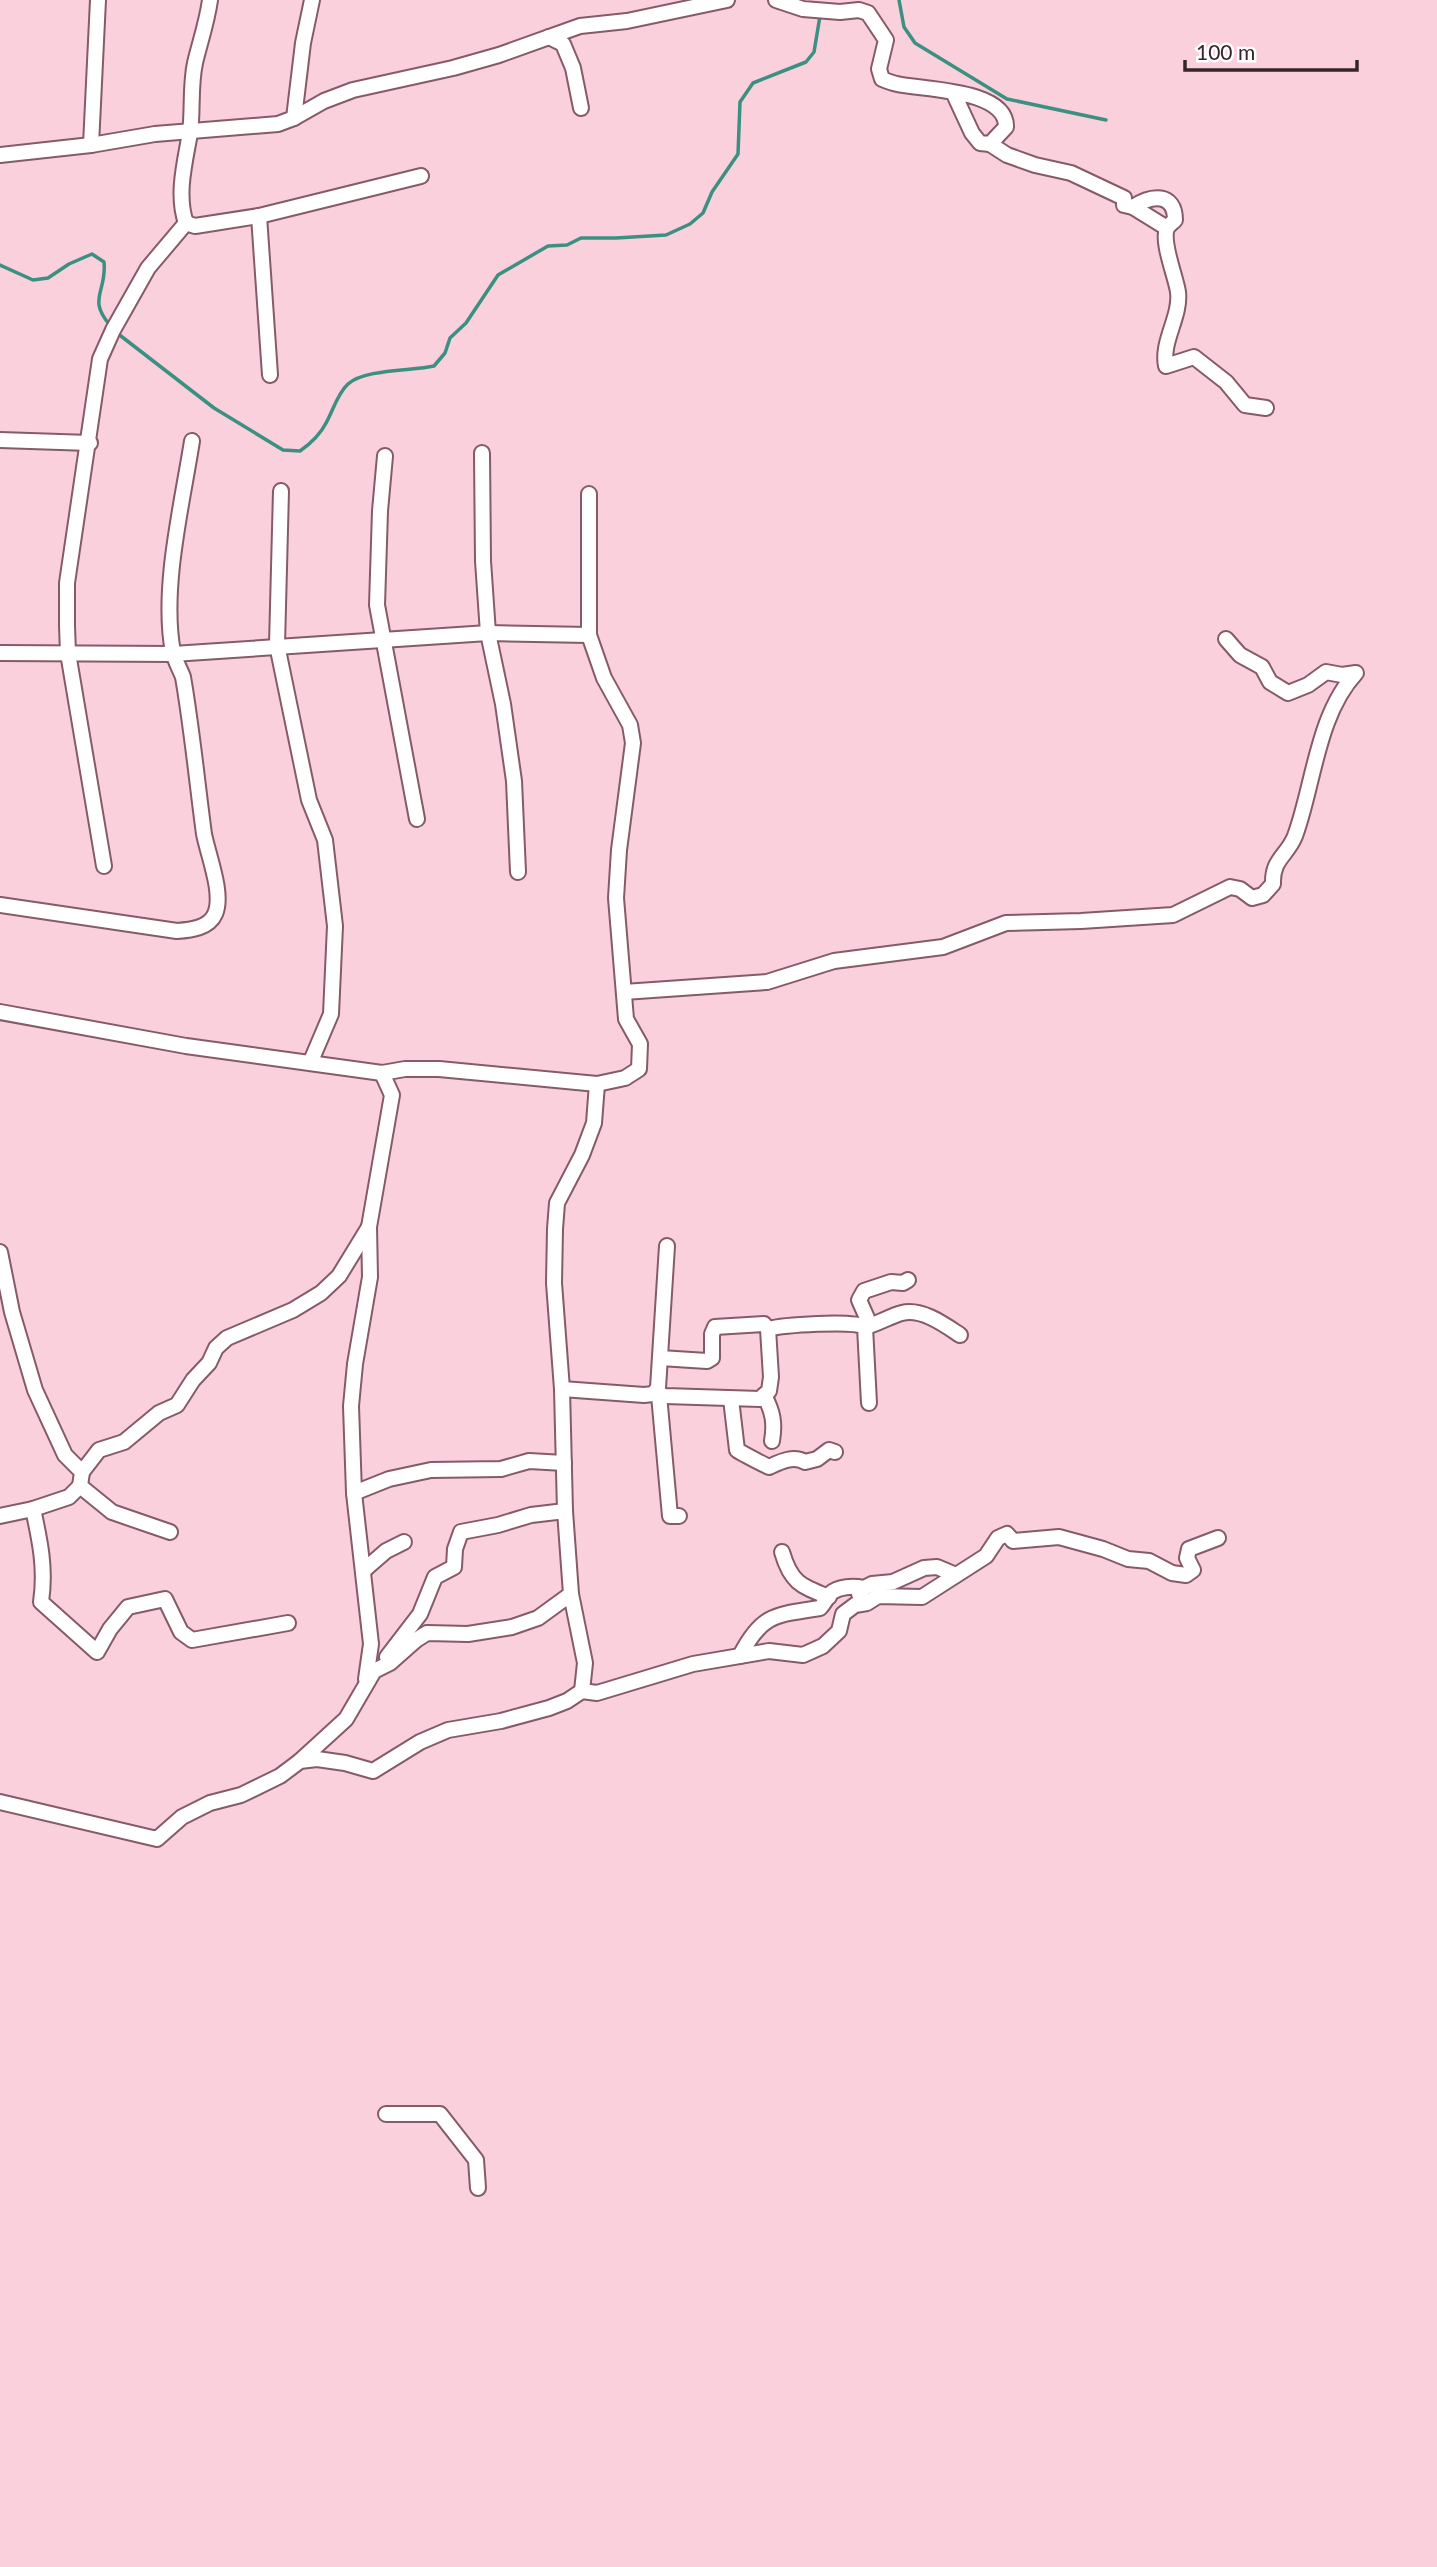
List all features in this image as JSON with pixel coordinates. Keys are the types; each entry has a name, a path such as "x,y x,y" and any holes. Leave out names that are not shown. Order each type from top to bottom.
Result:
{"street":[{"path":"91,145 98,0"},
{"path":"186,223 183,215 183,170 190,130 195,62 210,0"},
{"path":"295,118 303,43 312,0"},
{"path":"0,155 190,130 278,124 353,90 453,68 580,26 627,21 727,0"},
{"path":"776,0 791,2 803,9 840,12 859,10 868,13 886,40 879,69 882,79 898,85 922,86 984,100 1007,119 1006,127 990,144"},
{"path":"549,37 563,44 573,68 581,108"},
{"path":"953,92 972,133 980,143 990,144 1007,155 1035,165 1071,173 1108,192 1118,194 1124,198 1124,205 1133,207 1167,228"},
{"path":"186,223 195,226 259,216 421,176"},
{"path":"1133,207 1143,200 1151,199 1165,199 1172,203 1175,220 1167,228"},
{"path":"259,216 270,375"},
{"path":"104,866 68,653 67,583 90,443 100,359 148,268 186,223"},
{"path":"1167,228 1171,270 1178,294 1167,340 1166,366 1194,357 1226,382 1245,405 1266,408"},
{"path":"0,440 90,443"},
{"path":"0,905 177,931 194,930 215,915 217,894 205,837 184,677 173,654 170,608 172,573 192,441"},
{"path":"482,453 488,633 503,704 514,781 518,872"},
{"path":"385,456 377,605 417,819"},
{"path":"281,491 277,645 309,800 325,840 335,926 331,1014 311,1061"},
{"path":"0,1012 186,1046 311,1061 382,1073 405,1069 439,1069 597,1084 625,1078 639,1069 640,1044 626,1019 616,898 619,850 633,743 630,725 604,678 589,635 589,494"},
{"path":"0,653 173,654 488,633 589,635"},
{"path":"624,992 766,982 852,957 943,947 1006,923 1174,915 1230,887 1240,888 1252,898 1263,895 1273,884 1277,861 1293,839 1314,761 1345,685 1356,673 1342,675 1326,672 1308,685 1288,693 1270,682 1262,667 1240,655 1226,639"},
{"path":"365,1686 371,1644 355,1493 351,1406 355,1364 370,1277 369,1227 392,1095 382,1073"},
{"path":"300,1761 317,1759 373,1771 410,1747 448,1730 501,1721 549,1708 567,1701 582,1690 585,1663 571,1594 565,1511 562,1389 554,1283 557,1203 583,1155 594,1123 597,1084"},
{"path":"0,1516 33,1509 68,1496 99,1450 124,1441 159,1413 177,1405 193,1380 209,1363 216,1349 227,1338 293,1310 321,1293 339,1276 369,1227"},
{"path":"667,1246 656,1395 670,1516 679,1516"},
{"path":"0,1252 12,1312 35,1390 65,1454 81,1479 112,1512 170,1532"},
{"path":"869,1403 865,1327 867,1318 859,1300 864,1291 891,1282 903,1283 908,1280"},
{"path":"865,1327 902,1313 913,1313 937,1320 960,1335"},
{"path":"562,1389 731,1399 760,1399 769,1391 771,1377 768,1329 764,1324 715,1327 712,1334 712,1358 707,1361 660,1358"},
{"path":"768,1329 821,1324 860,1324 865,1327"},
{"path":"764,1395 775,1425 772,1441"},
{"path":"731,1399 737,1450 743,1454 749,1454 769,1467 784,1460 800,1459 805,1462 817,1459 829,1450 835,1452"},
{"path":"355,1493 389,1479 431,1471 501,1469 529,1461 564,1463"},
{"path":"33,1509 43,1557 44,1582 41,1602 97,1652 110,1629 128,1607 164,1599 181,1632 192,1640 288,1623"},
{"path":"0,1802 157,1839 181,1817 280,1776 346,1719 374,1671 420,1614 435,1577 454,1567 455,1549 461,1532 531,1515 565,1511"},
{"path":"855,1605 867,1603 878,1596 922,1597 986,1556 998,1538 1007,1534 1013,1541 1059,1537 1128,1559 1149,1561 1172,1573 1186,1575 1193,1570 1187,1558 1189,1549 1218,1538"},
{"path":"363,1571 383,1553 404,1542"},
{"path":"361,1548 377,1549 383,1553"},
{"path":"782,1552 787,1568 795,1580 806,1589 829,1597"},
{"path":"582,1690 597,1693 693,1664 769,1651 803,1655 823,1646 839,1631 844,1614 855,1605 864,1588 872,1584 893,1582 924,1568 937,1567 956,1575"},
{"path":"740,1656 756,1630 768,1618 820,1608 831,1594 842,1588 864,1588"},
{"path":"374,1671 390,1663 427,1633 468,1634 512,1627 538,1618 571,1594"},
{"path":"386,2114 440,2114 477,2160 478,2188"}],"waterway":[{"path":"899,0 904,27 915,43 1007,99 1106,120"},
{"path":"117,333 214,408 283,450 300,451 321,431 341,393 355,379 376,373 434,366 445,353 450,338 466,323 498,275 548,246 567,245 581,238 666,235 690,224 703,213 712,192 738,154 740,102 753,83 806,62 814,52 820,16"},
{"path":"0,265 33,280 48,278 69,264 92,254 104,262 99,302 103,316 110,325"}]}
